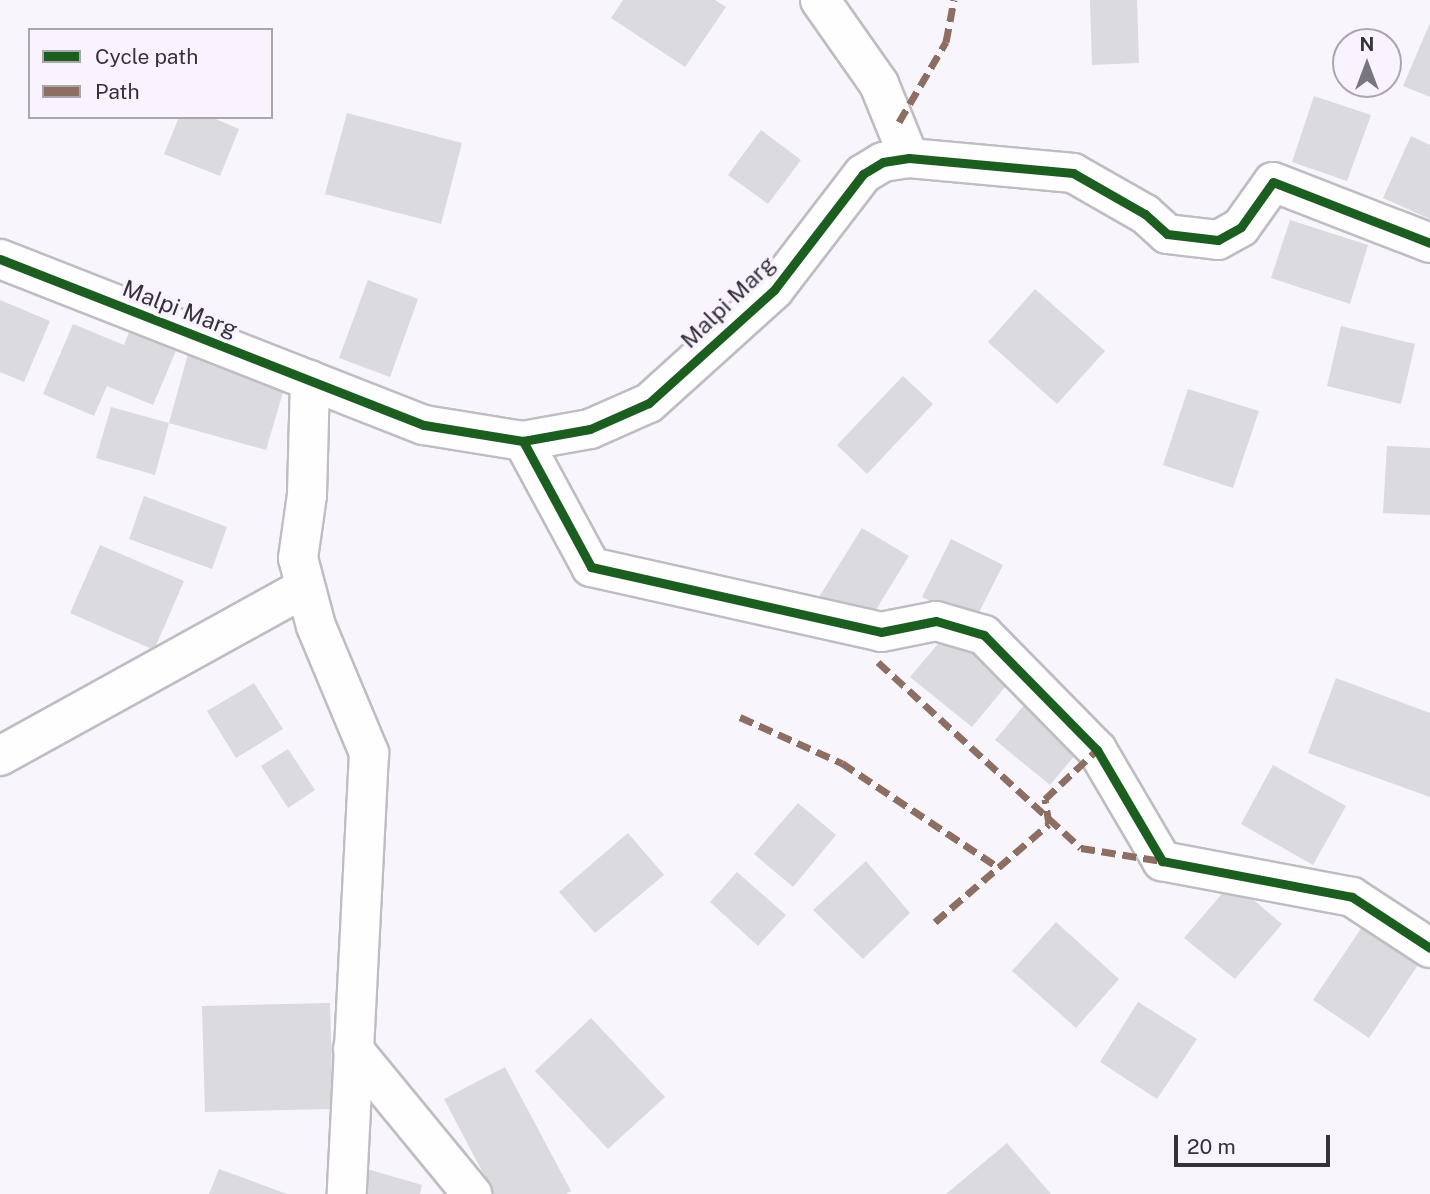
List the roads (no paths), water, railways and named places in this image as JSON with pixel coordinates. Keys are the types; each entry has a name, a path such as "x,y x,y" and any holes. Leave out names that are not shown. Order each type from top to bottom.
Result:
{"street":[{"path":"820,0 879,84 909,158"},
{"name":"Malpi Marg","path":"0,259 424,425 523,441 590,429 649,403 774,290 863,174 909,158 1073,173 1145,214 1167,234 1218,240 1241,227 1272,182 1430,243"},
{"path":"310,380 307,495 298,558 304,588 369,753 347,1194"},
{"path":"523,441 592,567 881,632 936,621 985,635 1097,750 1162,862 1352,897 1430,948"},
{"path":"0,756 304,588"},
{"path":"353,1049 472,1194"}]}
